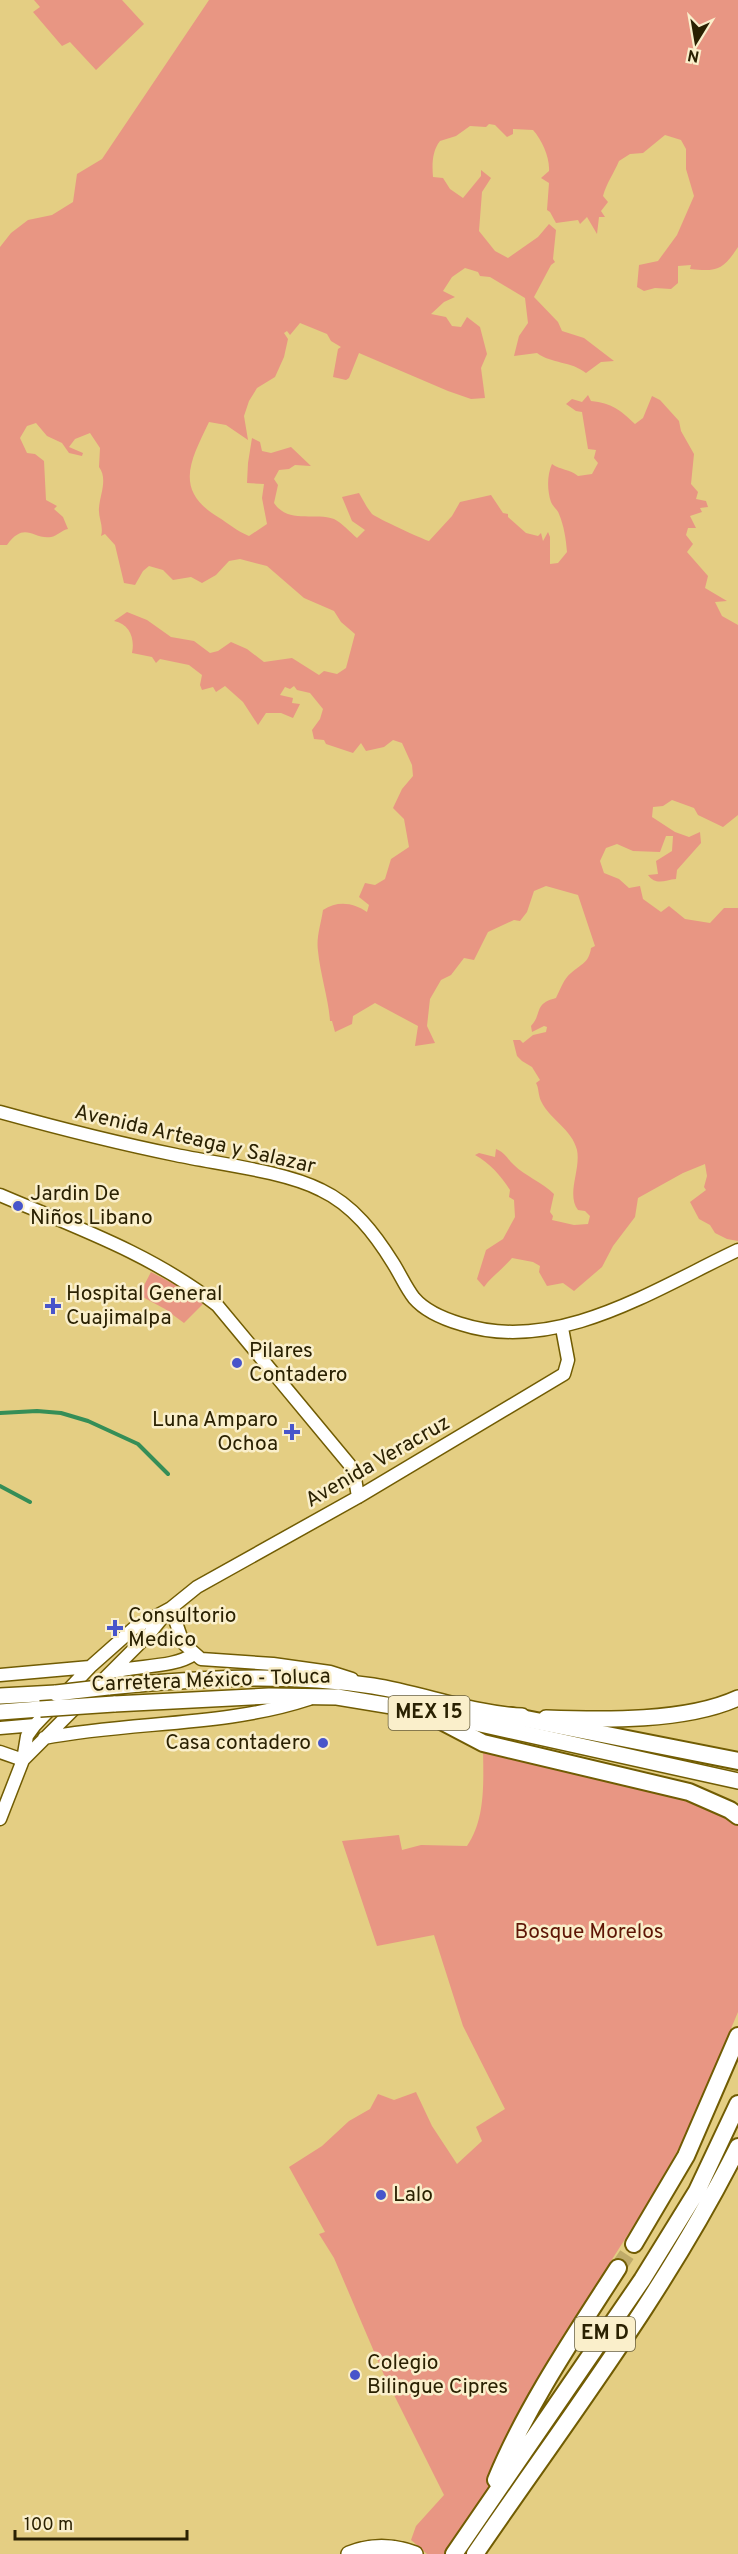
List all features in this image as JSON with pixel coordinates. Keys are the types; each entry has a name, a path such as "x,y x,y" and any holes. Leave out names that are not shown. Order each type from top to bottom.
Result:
{"highway":[{"path":"422,1711 483,1743 690,1792 738,1816"},
{"path":"512,1716 738,1761"},
{"path":"634,2244 686,2156 738,2036"},
{"name":"EM D","path":"454,2554 642,2280 697,2191 738,2104"},
{"name":"EM D","path":"474,2554 642,2311 708,2207 738,2147"},
{"path":"483,2511 508,2450 618,2268"}],"main road":[{"name":"Carretera México - Toluca","path":"0,1696 56,1693 110,1680 166,1682 266,1677 375,1686 512,1716 594,1720 670,1715 727,1703 738,1698"},
{"name":"Carretera México - Toluca","path":"0,1712 193,1699 319,1696 422,1711 738,1781"},
{"path":"349,2554 374,2547 390,2547 415,2554"}],"street":[{"name":"Avenida Arteaga y Salazar","path":"0,1112 147,1149 276,1175 321,1189 352,1210 379,1241 413,1298 426,1309 472,1328 527,1332 562,1328 612,1310 738,1250"},
{"path":"0,1195 124,1248 190,1284 217,1305 349,1464 354,1472 358,1497"},
{"name":"Avenida Veracruz","path":"0,1819 23,1760 27,1736 90,1667 134,1628 171,1608 197,1587 358,1497 564,1374 568,1360 562,1328"},
{"name":"Avenida Veracruz","path":"23,1760 80,1704 110,1680 171,1608"},
{"path":"171,1608 183,1643 201,1659 273,1664 330,1672 375,1686"},
{"path":"110,1680 132,1667 175,1663 194,1654"},
{"path":"0,1675 90,1667"},
{"path":"44,1738 90,1729 244,1715 276,1710 319,1696"},
{"path":"80,1704 78,1719 90,1729"},
{"path":"0,1728 35,1725"},
{"path":"0,1752 23,1760"},
{"path":"0,1783 7,1798"}],"green space":[{"path":"34,0 122,0 144,24 96,70 70,42 62,46 33,12 40,7"},
{"path":"209,0 738,0 738,247 728,261 718,268 699,270 690,269 691,265 678,266 678,283 671,289 655,288 644,291 637,287 639,265 658,261 677,235 694,196 686,169 686,149 681,140 665,135 643,153 630,154 619,161 603,196 608,202 601,211 605,217 599,217 597,234 587,217 580,224 578,220 556,223 547,210 549,183 541,178 549,171 547,155 533,130 513,129 513,134 507,137 495,125 470,126 456,136 440,141 435,149 433,177 443,178 450,189 463,198 481,176 481,170 491,178 482,192 479,231 495,251 508,258 538,237 549,224 556,230 553,259 555,262 551,265 534,297 558,322 562,331 584,338 614,361 601,362 586,373 574,366 537,353 514,356 519,336 528,323 525,298 490,277 480,276 478,272 465,268 452,277 443,291 455,297 444,302 431,314 446,317 452,326 461,327 467,317 480,327 487,354 481,368 485,398 471,399 448,391 359,353 349,378 346,380 333,377 338,349 341,347 331,341 327,334 300,323 290,335 287,331 284,333 288,339 284,357 275,377 257,388 249,401 244,416 248,440 226,425 209,422 196,449 190,474 195,496 204,507 249,536 267,524 262,498 264,484 247,483 252,438 260,442 262,451 271,453 291,447 311,466 295,465 289,469 279,470 274,479 278,485 274,503 280,509 294,515 334,519 357,538 365,530 352,521 342,497 359,493 372,514 429,541 452,516 460,502 491,495 503,513 508,514 508,517 526,533 538,536 541,533 543,541 548,532 550,564 558,563 567,552 562,523 549,493 550,468 552,464 578,476 592,474 598,463 594,458 596,450 588,449 582,412 566,404 572,399 582,402 588,395 591,401 605,403 615,408 635,424 643,418 652,396 660,400 679,421 681,431 694,454 691,484 698,492 696,499 706,501 708,507 700,508 702,512 690,516 696,528 688,528 686,535 693,544 687,552 708,576 705,588 727,601 715,602 722,616 738,625 738,815 723,827 698,815 694,808 672,800 663,806 653,807 652,817 675,832 689,837 700,832 701,843 677,870 676,879 657,881 648,875 658,874 656,861 672,851 673,836 666,836 660,852 633,851 617,844 606,848 600,861 604,873 619,879 629,888 640,886 643,899 661,912 669,906 685,919 710,923 724,908 738,908 738,1241 715,1233 710,1225 699,1219 690,1202 706,1190 704,1187 707,1176 705,1164 683,1173 638,1198 635,1217 613,1246 602,1267 574,1291 563,1283 547,1286 539,1272 540,1266 533,1262 512,1258 484,1287 477,1279 486,1250 503,1239 515,1217 514,1200 509,1197 510,1190 499,1175 475,1155 479,1153 495,1157 496,1149 518,1169 554,1194 550,1212 553,1216 552,1220 574,1225 588,1224 590,1216 585,1211 578,1210 573,1197 578,1158 571,1136 545,1108 536,1083 540,1080 532,1067 517,1056 513,1040 520,1040 523,1043 533,1035 546,1032 547,1027 544,1026 532,1032 531,1026 541,1006 556,998 566,978 586,960 591,948 595,946 578,895 546,886 534,891 527,912 520,921 514,920 488,932 474,960 464,958 451,975 441,980 430,999 427,1026 435,1043 415,1046 418,1026 375,1003 353,1016 352,1024 335,1032 332,1021 330,1021 318,951 318,936 323,910 334,905 346,904 357,906 367,912 369,905 359,897 365,883 375,885 385,879 391,859 409,847 404,819 393,808 402,789 413,776 412,765 402,743 393,740 384,747 366,751 361,743 353,753 326,744 324,740 314,739 312,730 320,719 323,709 310,693 297,690 294,686 290,689 285,687 280,695 293,698 292,703 300,704 293,718 281,713 266,713 258,725 243,702 225,686 216,692 213,687 202,690 200,685 202,675 189,665 160,659 156,663 152,657 132,653 133,643 128,629 114,621 127,612 147,620 171,637 194,641 210,653 218,651 231,642 247,649 264,662 292,658 319,675 324,671 337,674 346,668 355,634 341,622 334,611 304,598 267,566 240,559 229,561 216,575 202,583 191,577 173,580 163,570 149,566 143,571 135,585 124,583 115,545 105,534 101,536 99,508 103,476 99,467 100,448 90,433 75,439 69,447 83,453 82,456 69,453 62,443 47,436 36,423 27,426 20,438 27,453 35,454 44,461 46,500 57,506 54,509 63,517 68,529 51,537 24,532 13,538 7,545 0,545 0,247 11,233 28,220 52,215 73,202 77,174 102,159"},
{"path":"151,1272 185,1290 203,1304 184,1323 165,1309 139,1295"},
{"name":"Bosque Morelos","path":"483,1743 693,1798 738,1823 738,2012 686,2135 652,2197 577,2314 502,2454 488,2492 447,2554 427,2554 411,2540 416,2526 444,2495 384,2375 334,2258 319,2234 325,2232 289,2167 322,2146 349,2121 370,2109 378,2094 394,2100 416,2092 432,2126 457,2164 482,2141 476,2127 505,2109 463,2026 434,1935 377,1946 342,1841 399,1835 402,1850 421,1845 467,1846 481,1810"}],"waterway":[{"path":"0,1413 37,1411 61,1413 88,1421 138,1444 168,1474"},
{"path":"0,1486 30,1502"}],"tunnel":[{"path":"618,2268 634,2244"}],"place":[{"name":"Jardin De Niños Libano","path":"18,1206"},
{"name":"Hospital General Cuajimalpa","path":"53,1306"},
{"name":"Pilares Contadero","path":"237,1363"},
{"name":"Luna Amparo Ochoa","path":"292,1432"},
{"name":"Consultorio Medico","path":"115,1628"},
{"name":"Casa contadero","path":"323,1743"},
{"name":"Lalo","path":"381,2195"},
{"name":"Colegio Bilingue Cipres","path":"355,2375"}]}
